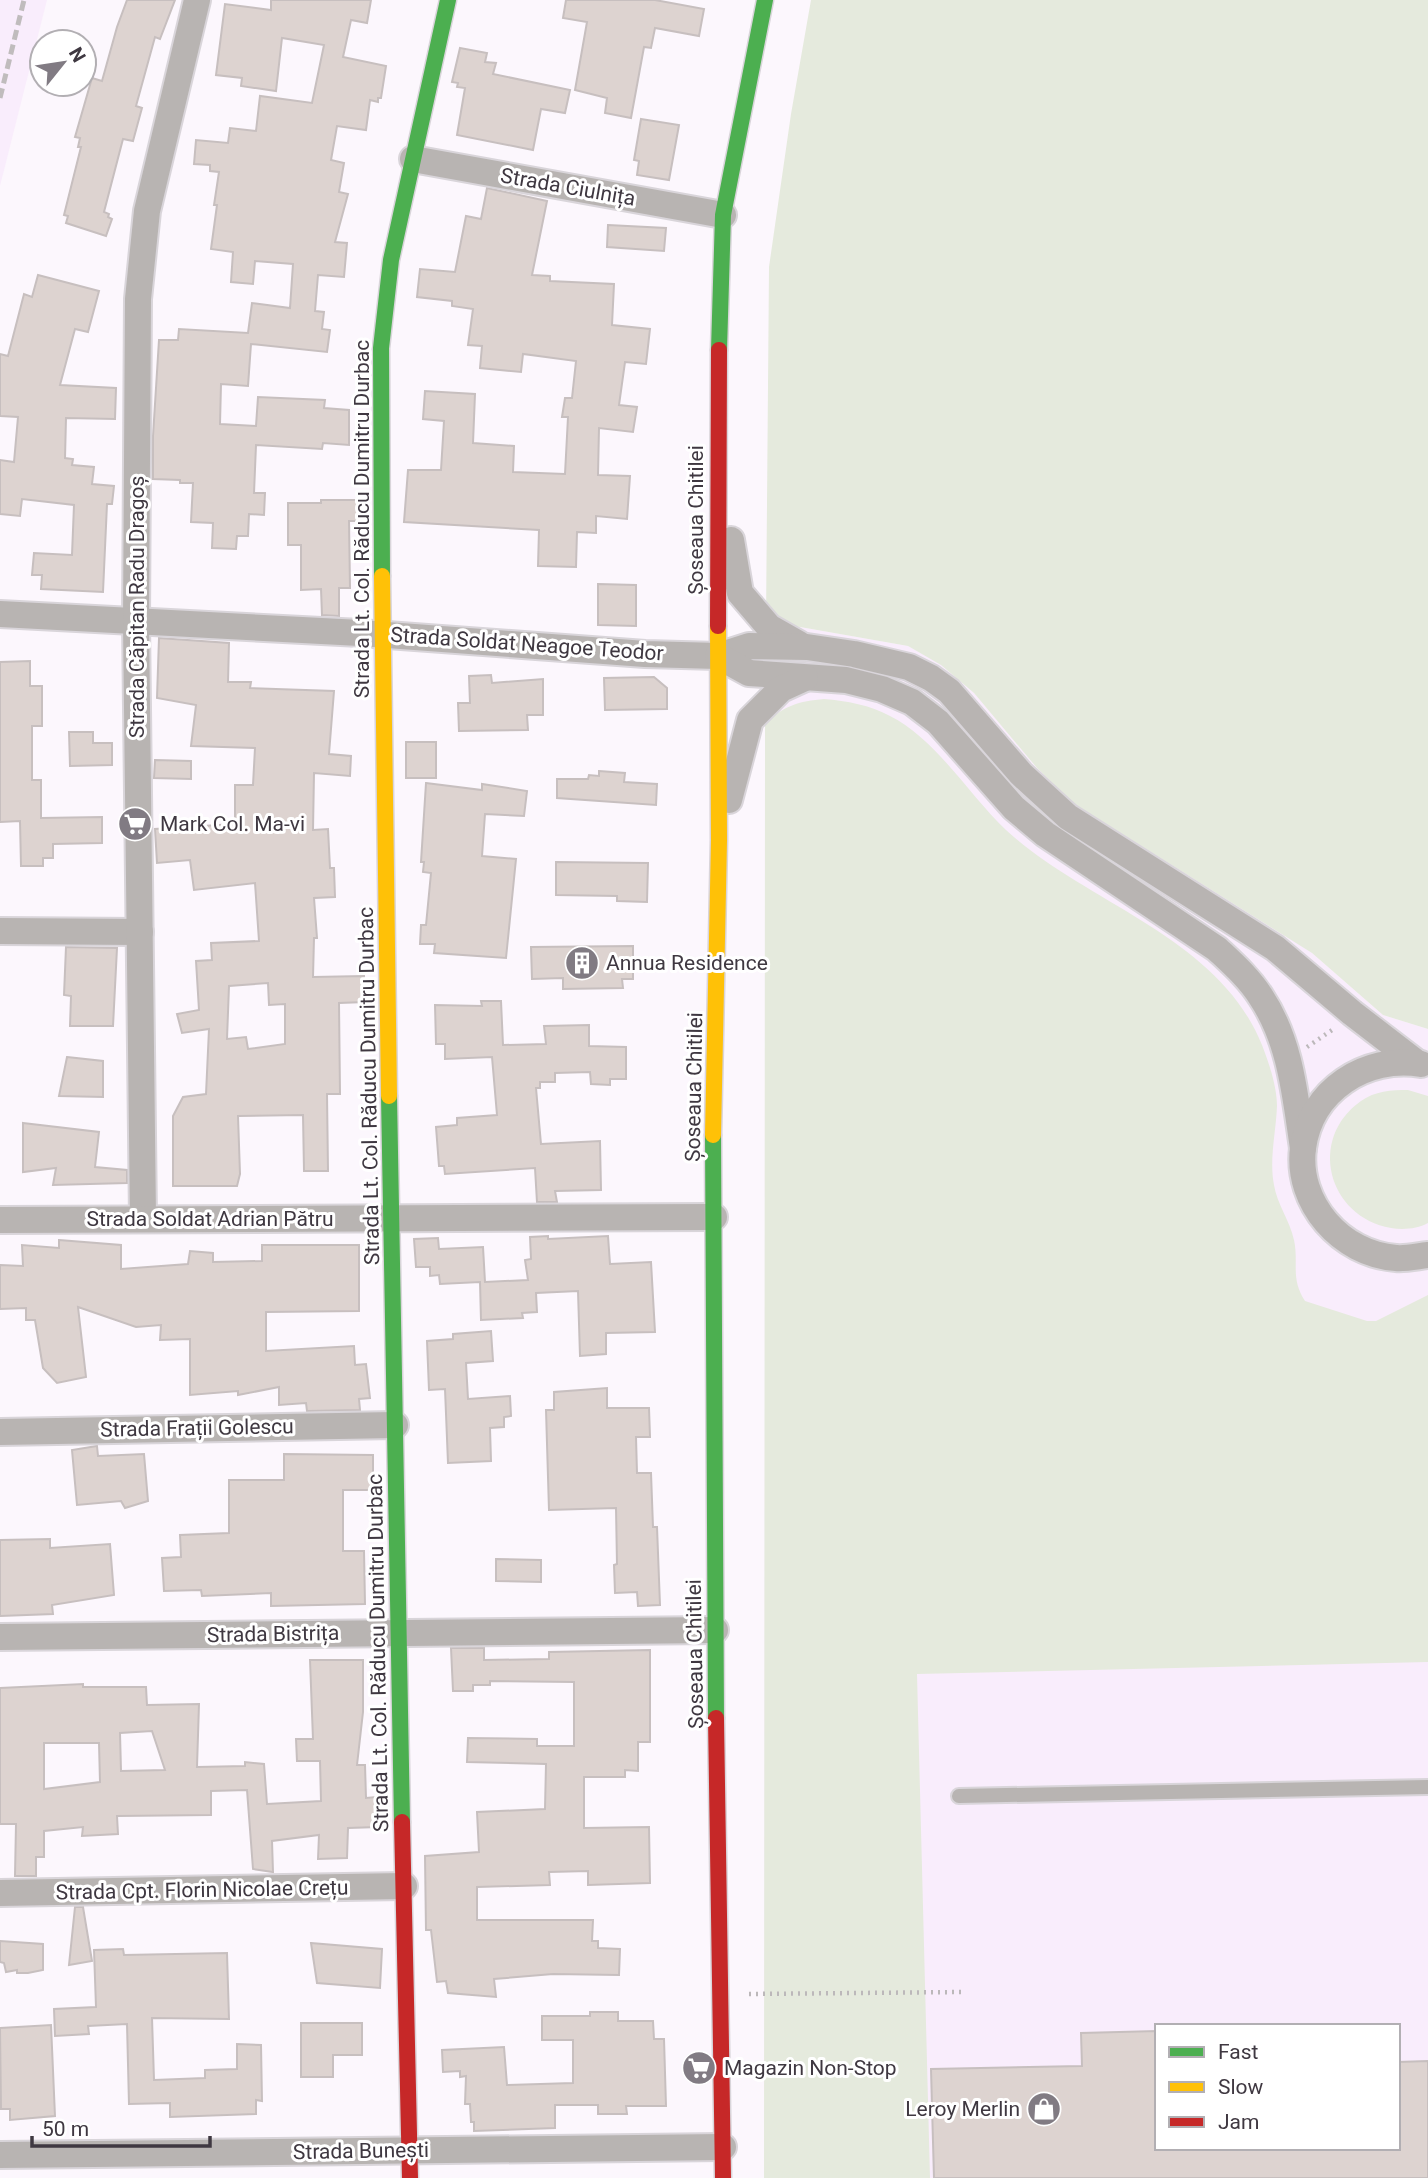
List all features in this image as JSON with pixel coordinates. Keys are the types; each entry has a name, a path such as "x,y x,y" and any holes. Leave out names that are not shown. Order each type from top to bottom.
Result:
{"street":[{"name":"Strada Căpitan Radu Dragoș","path":"143,1219 136,622 138,299 147,211 197,0"},
{"name":"Strada Lt. Col. Răducu Dumitru Durbac","path":"410,2178 398,1633 382,635 381,348 391,260 448,0"},
{"name":"Șoseaua Chitilei","path":"723,2178 715,1630 718,453 723,215 765,0"},
{"name":"Strada Ciulnița","path":"413,159 723,215"},
{"path":"718,453 740,593 769,628 807,647"},
{"name":"Strada Soldat Neagoe Teodor","path":"0,614 718,656"},
{"path":"718,656 749,646 807,647 881,660 908,667 931,678 949,691 1021,774 1068,817 1275,948 1352,1013 1424,1065"},
{"path":"718,656 749,673 846,680 882,689 912,702 939,722 983,776 1014,808 1045,834 1217,949 1240,970 1261,995 1274,1018 1289,1058 1303,1148 1305,1180 1317,1211 1337,1236 1365,1252 1397,1258 1428,1255"},
{"path":"719,840 750,720 781,689 807,677"},
{"path":"0,931 140,932"},
{"path":"1303,1148 1316,1111 1323,1100 1342,1082 1364,1069 1390,1063 1424,1065"},
{"name":"Strada Soldat Adrian Pătru","path":"0,1220 714,1217"},
{"name":"Strada Frații Golescu","path":"0,1432 395,1425"},
{"name":"Strada Bistrița","path":"0,1637 715,1630"},
{"name":"Strada Cpt. Florin Nicolae Crețu","path":"0,1893 404,1886"},
{"name":"Strada Bunești","path":"0,2155 723,2147"}],"lane":[{"path":"959,1796 1428,1787"}],"path":[{"path":"1289,1058 1328,1035 1352,1013"},
{"path":"720,1994 964,1992"}],"shaded area":[{"path":"0,0 47,0 40,28 28,28 28,75 0,186"},
{"path":"811,0 1428,0 1428,1029 1383,1015 1312,953 1073,803 1037,768 974,693 941,665 908,646 766,621 769,267"},
{"path":"766,621 908,646 942,665 974,693 1037,768 1312,953 1383,1015 1428,1029 1428,2178 764,2178"},
{"path":"824,699 866,706 907,726 937,753 1006,830 1038,856 1148,924 1183,949 1215,976 1242,1008 1262,1045 1274,1083 1277,1106 1272,1156 1274,1185 1294,1240 1296,1278 1305,1301 1367,1321 1376,1321 1428,1295 1428,1662 917,1674 930,2178 764,2178 765,725 778,713 792,706"},
{"path":"1408,1090 1428,1096 1428,1223 1415,1228 1396,1229 1369,1221 1352,1209 1340,1193 1332,1175 1330,1155 1334,1135 1344,1117 1361,1101 1383,1092"}],"building":[{"path":"127,0 175,0 160,39 155,37 136,106 142,108 133,141 123,139 104,212 112,219 106,236 66,223 68,216 64,215 81,147 78,147 80,138 75,137 86,98 98,98 98,80 102,81"},
{"path":"271,0 371,0 367,23 351,20 343,57 386,66 381,98 378,98 378,102 370,100 366,130 337,126 331,160 344,163 339,192 348,194 335,242 347,243 344,277 318,275 315,311 324,312 322,329 330,330 327,352 251,344 248,386 221,384 220,424 256,426 258,397 325,400 324,408 349,410 349,445 323,443 322,449 256,445 254,493 265,493 264,515 249,514 248,536 237,536 236,549 212,548 213,523 191,522 193,483 153,479 159,340 178,340 179,329 248,333 252,303 290,308 293,264 255,261 253,284 231,282 233,252 211,249 219,172 210,171 210,165 194,164 196,140 228,143 230,128 256,131 260,96 312,103 324,45 282,38 276,91 241,86 242,78 216,75 225,4 271,10"},
{"path":"566,0 655,0 704,9 699,36 655,28 651,48 644,47 631,118 605,113 607,98 575,90 587,22 563,18"},
{"path":"460,48 487,53 485,62 496,63 493,74 570,90 565,113 541,109 533,150 457,135 465,88 457,87 458,83 452,82"},
{"path":"641,119 679,125 669,180 637,175 639,161 634,160"},
{"path":"487,188 547,201 532,275 550,276 550,281 614,284 612,325 650,329 646,364 625,362 619,405 637,407 633,432 599,428 598,475 630,476 627,519 596,516 596,533 577,532 576,567 538,566 539,530 404,522 408,470 441,470 444,421 423,419 425,391 475,394 473,443 514,446 513,472 565,474 568,417 562,417 565,398 572,398 576,361 523,354 521,372 480,368 482,346 468,345 473,309 452,306 452,301 417,297 420,269 455,272 466,216 481,219"},
{"path":"608,225 666,228 664,251 607,247"},
{"path":"38,275 99,291 88,332 75,329 60,385 116,388 115,419 66,418 65,458 73,459 72,465 94,467 92,484 114,486 112,504 107,504 103,592 41,589 42,575 32,575 34,553 72,555 74,505 22,499 20,516 0,514 0,460 14,462 18,417 0,416 0,354 8,356 24,294 32,297"},
{"path":"321,500 359,500 359,521 349,521 350,588 339,588 339,616 322,615 321,589 301,590 301,545 288,545 288,503 321,503"},
{"path":"598,584 636,585 636,626 598,625"},
{"path":"159,638 229,643 228,682 251,682 250,688 334,691 329,754 351,756 350,776 314,773 313,830 328,829 335,897 314,898 317,938 314,938 313,977 364,976 365,1002 339,1003 340,1094 327,1094 328,1171 304,1171 303,1115 238,1116 240,1174 237,1186 173,1186 173,1116 183,1097 206,1094 209,1029 182,1033 177,1014 199,1010 196,961 212,960 211,943 259,941 255,883 194,890 190,860 157,863 155,829 235,824 235,785 253,785 255,748 191,746 196,705 157,698","holes":["268,983 269,1005 285,1004 285,1044 248,1049 246,1037 227,1039 229,986"]},
{"path":"30,661 30,686 42,686 42,726 32,726 32,780 41,780 41,818 102,817 102,843 53,844 53,858 43,858 43,866 21,866 20,821 0,822 0,662"},
{"path":"491,675 492,683 543,679 543,715 527,715 528,730 459,731 458,703 470,703 469,676"},
{"path":"654,677 667,688 667,709 605,710 604,678"},
{"path":"69,732 93,732 93,743 112,743 112,765 70,766"},
{"path":"406,742 436,742 436,778 406,778"},
{"path":"155,760 191,761 191,779 154,778"},
{"path":"599,771 625,773 624,782 657,784 656,805 557,798 557,779 588,779 589,775 599,776"},
{"path":"426,783 482,790 482,784 527,791 524,816 485,814 482,856 516,859 506,958 434,953 435,944 420,944 421,925 426,925 431,873 423,872 424,862 421,862"},
{"path":"556,862 648,863 647,902 617,901 617,896 556,895"},
{"name":"Annua Residence","path":"633,946 633,979 622,979 623,988 563,989 563,978 532,979 531,947"},
{"path":"66,947 117,948 113,1026 70,1026 71,996 64,995"},
{"path":"481,1001 501,1001 503,1045 546,1044 544,1026 589,1025 589,1046 626,1047 626,1079 610,1079 610,1085 591,1084 590,1072 555,1073 555,1082 540,1082 540,1088 536,1088 541,1144 600,1141 601,1190 555,1191 557,1202 537,1202 535,1168 445,1174 444,1166 439,1166 436,1127 457,1125 457,1118 497,1115 492,1057 445,1059 445,1044 436,1044 435,1005 482,1006"},
{"path":"67,1057 103,1061 103,1097 59,1096"},
{"path":"23,1123 99,1132 95,1167 127,1170 127,1183 53,1185 56,1168 23,1172"},
{"path":"548,1236 548,1239 608,1236 610,1264 651,1262 655,1332 606,1333 606,1354 580,1356 578,1291 536,1293 537,1312 522,1313 523,1318 481,1320 480,1282 440,1284 439,1275 430,1276 430,1267 416,1267 414,1239 438,1238 439,1249 483,1247 485,1282 528,1280 525,1260 531,1259 530,1237"},
{"path":"59,1240 121,1245 121,1269 188,1264 190,1251 213,1253 213,1262 262,1261 262,1245 359,1245 359,1311 266,1312 266,1351 354,1346 355,1365 366,1364 370,1398 359,1399 360,1410 307,1411 306,1403 279,1405 279,1387 238,1395 238,1391 190,1395 190,1339 160,1340 161,1325 136,1327 78,1307 86,1377 57,1383 43,1368 35,1320 26,1320 26,1308 0,1309 0,1265 23,1266 22,1245 59,1248"},
{"path":"491,1331 493,1361 466,1363 468,1399 510,1396 511,1416 504,1417 504,1427 490,1428 491,1461 448,1463 445,1389 429,1390 427,1341 453,1339 453,1334"},
{"path":"607,1388 607,1408 649,1408 650,1437 636,1437 637,1473 651,1473 653,1527 657,1527 660,1605 638,1606 637,1592 615,1593 616,1508 549,1510 546,1410 554,1410 554,1392"},
{"path":"97,1446 98,1456 144,1454 148,1501 125,1508 121,1501 77,1505 72,1450"},
{"path":"284,1454 373,1455 373,1490 343,1490 343,1551 364,1551 365,1604 271,1606 271,1593 202,1596 201,1590 164,1591 162,1558 181,1557 180,1535 229,1533 229,1480 284,1480"},
{"path":"50,1539 50,1548 110,1544 114,1595 52,1605 53,1614 0,1616 0,1540"},
{"path":"496,1559 541,1560 541,1582 496,1581"},
{"path":"451,1648 484,1648 484,1660 549,1659 549,1652 650,1650 650,1742 638,1742 638,1771 625,1770 625,1777 584,1777 584,1828 649,1827 650,1883 588,1885 588,1871 549,1872 550,1885 477,1887 477,1920 593,1920 592,1941 598,1941 598,1948 620,1949 619,1975 553,1974 494,1979 496,1997 448,1993 446,1981 437,1982 431,1930 426,1930 425,1856 479,1852 477,1812 545,1809 546,1764 467,1762 468,1738 537,1739 537,1746 574,1746 574,1682 490,1681 490,1685 473,1685 473,1691 453,1691"},
{"path":"310,1660 363,1660 363,1712 357,1765 365,1765 366,1798 376,1797 378,1827 348,1828 347,1858 318,1859 319,1835 272,1841 273,1872 253,1869 247,1790 211,1791 211,1815 117,1816 118,1834 82,1836 83,1827 44,1831 44,1857 36,1857 36,1876 15,1876 16,1824 0,1824 0,1688 83,1684 83,1687 146,1687 147,1705 199,1704 197,1767 245,1766 245,1762 264,1764 267,1804 321,1801 320,1761 297,1761 296,1739 313,1739","holes":["152,1731 165,1770 121,1771 120,1733","44,1743 99,1743 100,1782 44,1789"]},
{"path":"75,1907 83,1907 92,1961 69,1965"},
{"path":"0,1941 43,1944 43,1970 28,1973 17,1973 17,1970 6,1972 4,1963 0,1962"},
{"path":"311,1943 382,1949 380,1988 317,1983"},
{"path":"123,1949 124,1955 227,1953 229,2019 152,2018 154,2080 205,2078 205,2070 237,2069 237,2044 261,2045 262,2101 256,2100 256,2114 170,2117 170,2103 129,2104 127,2024 88,2026 89,2034 55,2036 54,2009 96,2007 94,1950"},
{"path":"590,2012 618,2012 618,2021 653,2021 654,2039 664,2039 666,2106 626,2106 627,2114 598,2114 598,2105 555,2105 555,2128 474,2131 470,2104 465,2104 466,2076 460,2077 460,2071 443,2072 442,2050 504,2047 507,2085 573,2083 573,2040 542,2040 542,2016 590,2016"},
{"path":"301,2023 362,2023 362,2055 333,2055 333,2077 301,2077"},
{"path":"51,2025 55,2116 10,2120 10,2109 1,2109 0,2028"},
{"name":"Leroy Merlin","path":"1155,2031 1155,2150 1400,2150 1400,2062 1428,2061 1428,2178 934,2178 931,2069 1082,2066 1081,2033"}],"railway":[{"path":"0,98 24,0"}],"traffic: fast":[{"path":"382,576 381,348 391,260 448,0"},
{"path":"719,350 723,215 765,0"},
{"path":"389,1096 402,1822"},
{"path":"713,1135 716,1718"}],"traffic: slow":[{"path":"382,576 389,1096"},
{"path":"713,1135 719,840 718,626"}],"traffic: jam":[{"path":"718,626 719,350"},
{"path":"716,1718 723,2178"},
{"path":"402,1822 410,2178"}],"place":[{"name":"Mark Col. Ma-vi","path":"135,824"},
{"name":"Annua Residence","path":"582,963"},
{"name":"Magazin Non-Stop","path":"699,2068"},
{"name":"Leroy Merlin","path":"1044,2109"}]}
